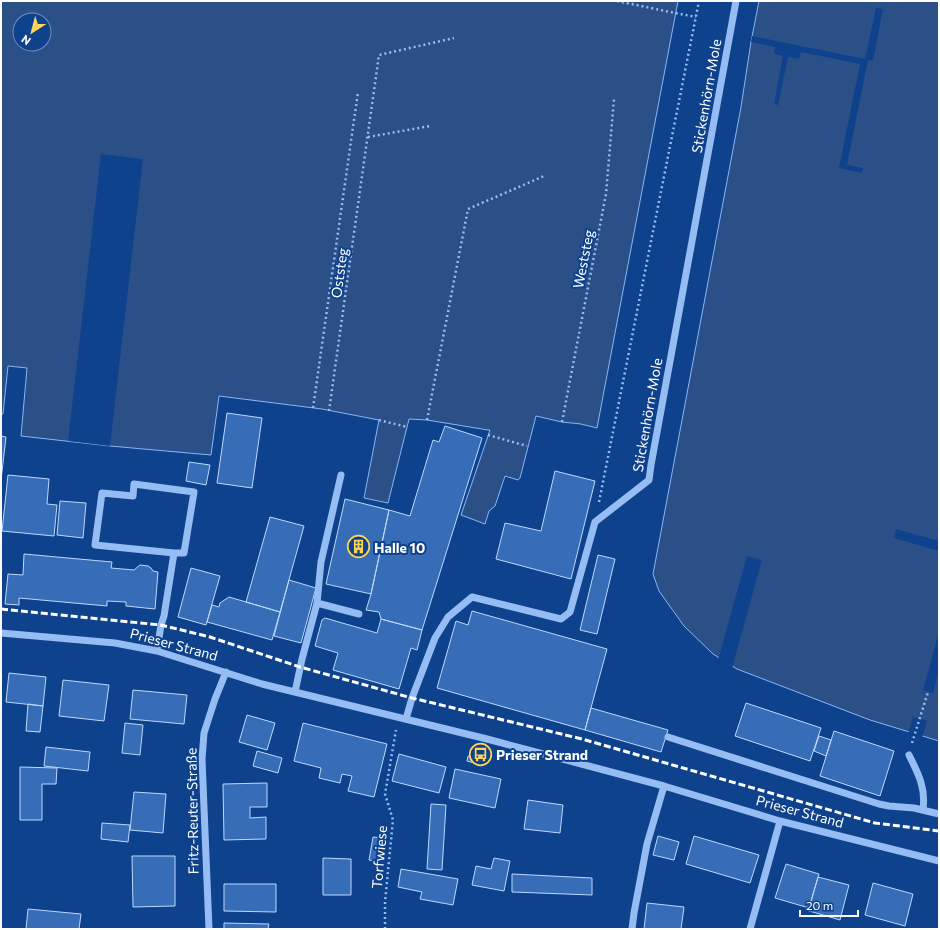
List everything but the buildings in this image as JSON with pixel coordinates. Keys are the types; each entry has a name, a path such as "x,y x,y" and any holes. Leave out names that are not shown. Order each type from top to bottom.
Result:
{"street":[{"name":"Stickenhörn-Mole","path":"595,522 649,480 736,1"},
{"path":"295,692 317,603 322,562 341,475"},
{"path":"134,484 194,492 184,553 174,553 95,545 102,493 133,496 134,484"},
{"path":"406,719 412,698 435,638 448,617 472,597 561,619 570,612 595,522"},
{"path":"157,651 174,553"},
{"path":"317,603 359,614"},
{"name":"Prieser Strand","path":"1,633 115,643 157,651 262,684 406,719 664,786 780,821 939,861"},
{"name":"Fritz-Reuter-Straße","path":"209,929 202,759 204,733 226,672"},
{"path":"668,737 879,804 923,809 939,814"},
{"path":"909,755 923,787 923,809"},
{"path":"632,929 647,844 664,786"},
{"path":"750,929 780,821"}],"path":[{"path":"617,1 675,14 696,16"},
{"path":"595,522 699,1"},
{"name":"Oststeg","path":"330,411 379,55 454,38"},
{"path":"313,408 358,92"},
{"name":"Weststeg","path":"562,422 606,194 614,99"},
{"path":"368,137 430,126"},
{"path":"427,420 468,209 544,176"},
{"path":"379,420 407,427"},
{"path":"488,435 527,446"},
{"path":"909,755 928,692"},
{"name":"Torfwiese","path":"384,929 385,902 393,820 385,794 398,717"}],"water":[{"path":"1,1 678,1 597,428 536,416 520,478 518,480 505,476 495,506 489,511 485,524 461,515 490,430 427,420 409,419 388,503 364,498 379,420 322,409 219,396 211,455 21,436 27,368 8,366 3,414 1,414"},
{"path":"759,1 939,1 939,741 870,720 737,669 713,654 684,626 659,591 653,574 741,107"}],"pier":[{"path":"876,8 883,9 873,61 868,60 847,165 863,168 862,173 839,168 860,64 801,52 799,59 788,57 778,105 774,104 783,56 774,54 775,47 751,42 752,36 865,59"},
{"path":"101,154 143,159 110,446 68,441"},
{"path":"896,529 939,541 939,551 894,538"},
{"path":"747,556 762,560 732,668 718,660"},
{"path":"939,632 939,670 933,693 923,690"},
{"path":"913,717 927,721 922,738 908,734"}],"railway":[{"path":"1,609 161,625 210,637 300,667 412,698 582,739 875,823 939,831"}],"place":[{"name":"Halle 10","path":"358,547"},
{"name":"Prieser Strand","path":"481,754"}]}
